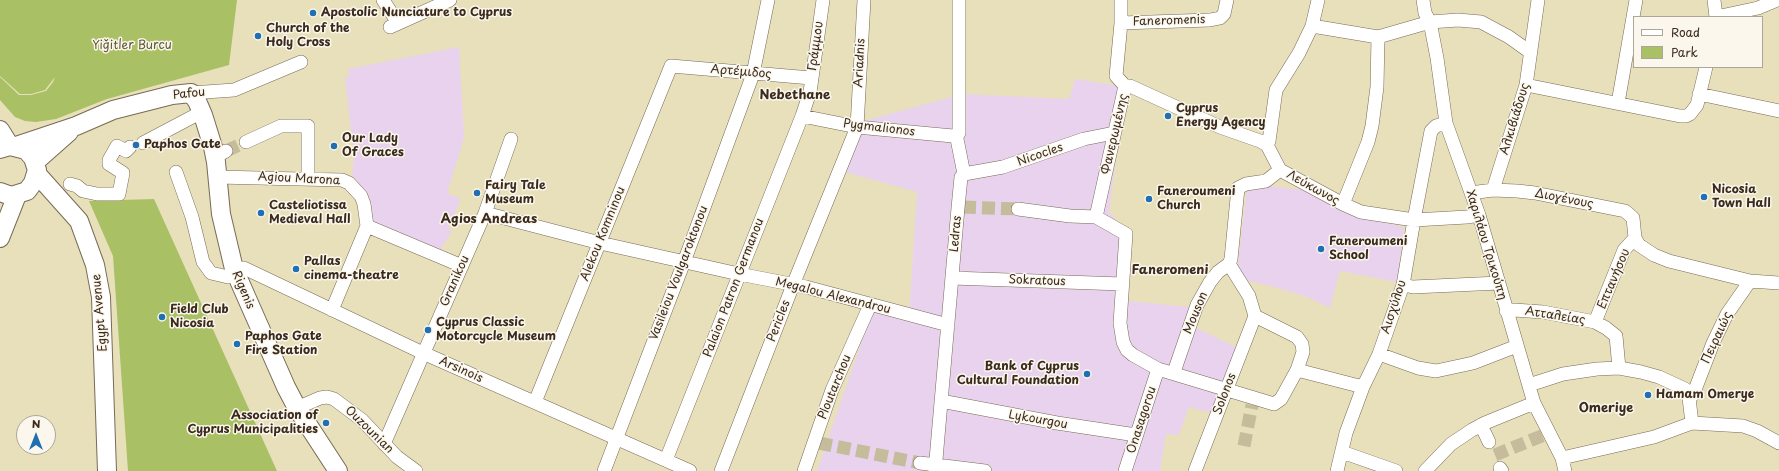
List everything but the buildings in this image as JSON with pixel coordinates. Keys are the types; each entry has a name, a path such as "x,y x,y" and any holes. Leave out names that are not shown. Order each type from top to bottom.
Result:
{"street":[{"path":"383,0 394,25 450,0"},
{"name":"Vasileiou Voulgaroktonou","path":"604,471 684,262 753,74 768,0"},
{"name":"Γράμμου","path":"802,116 810,92 822,0"},
{"name":"Ariadnis","path":"857,127 864,0"},
{"name":"Ledras","path":"935,468 952,278 961,208 961,177 964,174 956,138 959,133 959,0"},
{"name":"Faneromenis","path":"1121,0 1121,23 1210,20 1220,18 1224,14 1227,0"},
{"name":"Χαριλάου Τρικούπη","path":"1423,0 1442,88 1444,123 1480,215 1506,311 1534,402 1547,434 1562,458 1565,471"},
{"name":"Αλκιβιάδους","path":"1493,190 1526,85 1538,0"},
{"path":"1633,16 1636,0"},
{"path":"1714,0 1716,16"},
{"path":"1721,16 1758,8 1777,0"},
{"path":"1125,86 1130,86 1198,118 1267,145 1269,141 1276,90 1299,53 1312,26 1317,4"},
{"path":"1618,103 1633,17"},
{"path":"1312,26 1378,37 1428,18 1481,22 1509,37 1530,52"},
{"name":"Φανερωμένης","path":"1096,217 1125,86 1116,76 1121,23"},
{"path":"1343,204 1368,142 1372,126 1377,87 1378,37"},
{"name":"Pafou","path":"6,147 76,126 113,110 172,95 234,90 301,62"},
{"name":"Αρτέμιδος","path":"671,66 811,78"},
{"name":"Alekou Komninou","path":"535,402 671,66"},
{"path":"1526,85 1680,116 1690,114 1697,105 1706,68"},
{"name":"Rigenis","path":"191,93 197,101 220,154 217,177 221,214 235,272 297,408 338,471"},
{"path":"1699,94 1779,111"},
{"path":"143,143 196,115"},
{"name":"Pygmalionos","path":"802,116 857,127 953,136 956,138"},
{"name":"Palaion Patron Germanou","path":"670,465 737,284 739,274 802,116"},
{"name":"Αισχύλου","path":"1337,471 1346,433 1363,387 1379,354 1403,285 1431,130 1444,123"},
{"name":"Pafou","path":"8,194 30,187 36,168 76,126"},
{"path":"246,142 281,126 308,126 308,178"},
{"name":"Pericles","path":"721,471 793,285 857,127"},
{"path":"0,130 6,147"},
{"name":"Nicocles","path":"964,174 1003,167 1084,139 1114,133"},
{"name":"Granikou","path":"384,444 485,213 511,139"},
{"name":"Λεύκωνος","path":"1267,145 1280,170 1361,212 1382,216 1414,218 1467,217 1480,215"},
{"path":"70,184 77,186 83,191 103,194 119,194 123,173 109,164 109,160 117,146 126,150 130,147"},
{"name":"Egypt Avenue","path":"6,147 26,150 36,168 79,221 96,265 101,297 107,471"},
{"path":"1018,208 1070,216 1096,217 1126,234 1120,323 1127,350 1133,355 1158,369 1174,372 1227,390 1253,402 1269,404 1277,403 1297,370 1303,352 1302,344 1297,337 1255,316 1249,296 1229,264 1231,259 1238,188 1246,184 1266,181 1280,170"},
{"name":"Arsinois","path":"176,172 192,217 203,262 211,273 228,277 244,268 424,353 616,438 670,465 690,471"},
{"name":"Agiou Marona","path":"217,177 342,180 349,183 361,196 364,204 367,226"},
{"name":"Διογένους","path":"1472,195 1478,192 1493,190 1535,193 1625,211 1633,218 1632,241"},
{"path":"0,238 8,194"},
{"name":"Megalou Alexandrou","path":"485,213 600,244 793,285 948,325"},
{"path":"332,310 367,226 462,266"},
{"path":"1632,241 1644,250 1669,260 1750,281 1779,283"},
{"name":"Επτανήσου","path":"1595,322 1618,263 1632,241"},
{"name":"Mouson","path":"1174,372 1197,305 1210,282 1218,272 1229,264"},
{"name":"Sokratous","path":"952,278 1122,284"},
{"name":"Πειραιώς","path":"1689,398 1693,395 1713,343 1727,314 1750,281"},
{"path":"1403,285 1413,287 1499,283"},
{"name":"Ploutarchou","path":"804,471 816,443 832,390 870,305"},
{"name":"Ατταλείας","path":"1506,311 1514,310 1543,312 1595,322 1616,336 1619,368"},
{"name":"Solonos","path":"1195,471 1255,316"},
{"path":"1379,354 1418,368 1436,371 1473,363 1517,346"},
{"path":"1529,385 1563,374 1619,368 1659,377 1685,389 1689,398 1692,423"},
{"name":"Onasagorou","path":"1128,471 1136,435 1158,369"},
{"path":"1297,370 1363,387"},
{"name":"Ouzounian","path":"297,408 320,398 327,397 334,399 362,420 397,457 416,471"},
{"name":"Lykourgou","path":"941,401 1057,423 1136,435"},
{"path":"1425,471 1452,444 1481,425 1534,402"},
{"path":"1562,458 1654,438 1692,423 1743,426 1757,431 1779,443"},
{"path":"1481,425 1489,442"},
{"path":"1342,452 1396,471"},
{"path":"920,463 935,468 985,471"}],"shaded area":[{"path":"459,47 464,138 447,193 461,199 448,228 452,231 439,252 374,225 370,203 352,174 354,155 345,78 349,76 348,69"},
{"path":"1075,79 1131,88 1117,152 1109,211 1131,239 1129,301 1190,307 1188,324 1236,347 1215,414 1189,407 1179,435 1166,434 1160,471 817,471 873,309 909,317 917,192 845,172 856,123 963,94 1069,99"},
{"name":"Faneroumeni School","path":"1269,186 1312,191 1353,216 1404,227 1397,282 1340,271 1330,308 1307,297 1248,281 1237,272 1247,189"}],"green space":[{"name":"Yiğitler Burcu","path":"0,0 237,0 229,65 107,99 56,119 36,122 25,121 15,117 0,100 0,77 19,95 31,95 46,91 55,77 45,90 31,94 20,94 0,76"},
{"name":"Field Club Nicosia","path":"154,199 277,471 128,471 113,256 89,201"}],"tunnel":[{"path":"226,151 246,142"},
{"path":"963,207 1018,209"},
{"path":"1244,446 1252,405"},
{"path":"1495,455 1544,435"},
{"path":"819,443 920,463"}],"place":[{"name":"Apostolic Nunciature to Cyprus","path":"313,13"},
{"name":"Church of the Holy Cross","path":"258,36"},
{"name":"Cyprus Energy Agency","path":"1168,116"},
{"name":"Paphos Gate","path":"136,145"},
{"name":"Our Lady Of Graces","path":"334,146"},
{"name":"Fairy Tale Museum","path":"477,193"},
{"name":"Nicosia Town Hall","path":"1704,197"},
{"name":"Faneroumeni Church","path":"1149,199"},
{"name":"Casteliotissa Medieval Hall","path":"261,213"},
{"name":"Faneroumeni School","path":"1321,249"},
{"name":"Pallas cinema-theatre","path":"296,269"},
{"name":"Field Club Nicosia","path":"162,317"},
{"name":"Cyprus Classic Motorcycle Museum","path":"428,330"},
{"name":"Paphos Gate Fire Station","path":"237,344"},
{"name":"Bank of Cyprus Cultural Foundation","path":"1087,374"},
{"name":"Hamam Omerye","path":"1648,395"},
{"name":"Association of Cyprus Municipalities","path":"326,423"}],"district":[{"name":"Nebethane","path":"795,95"},
{"name":"Agios Andreas","path":"489,219"},
{"name":"Faneromeni","path":"1170,270"},
{"name":"Omeriye","path":"1606,408"}]}
